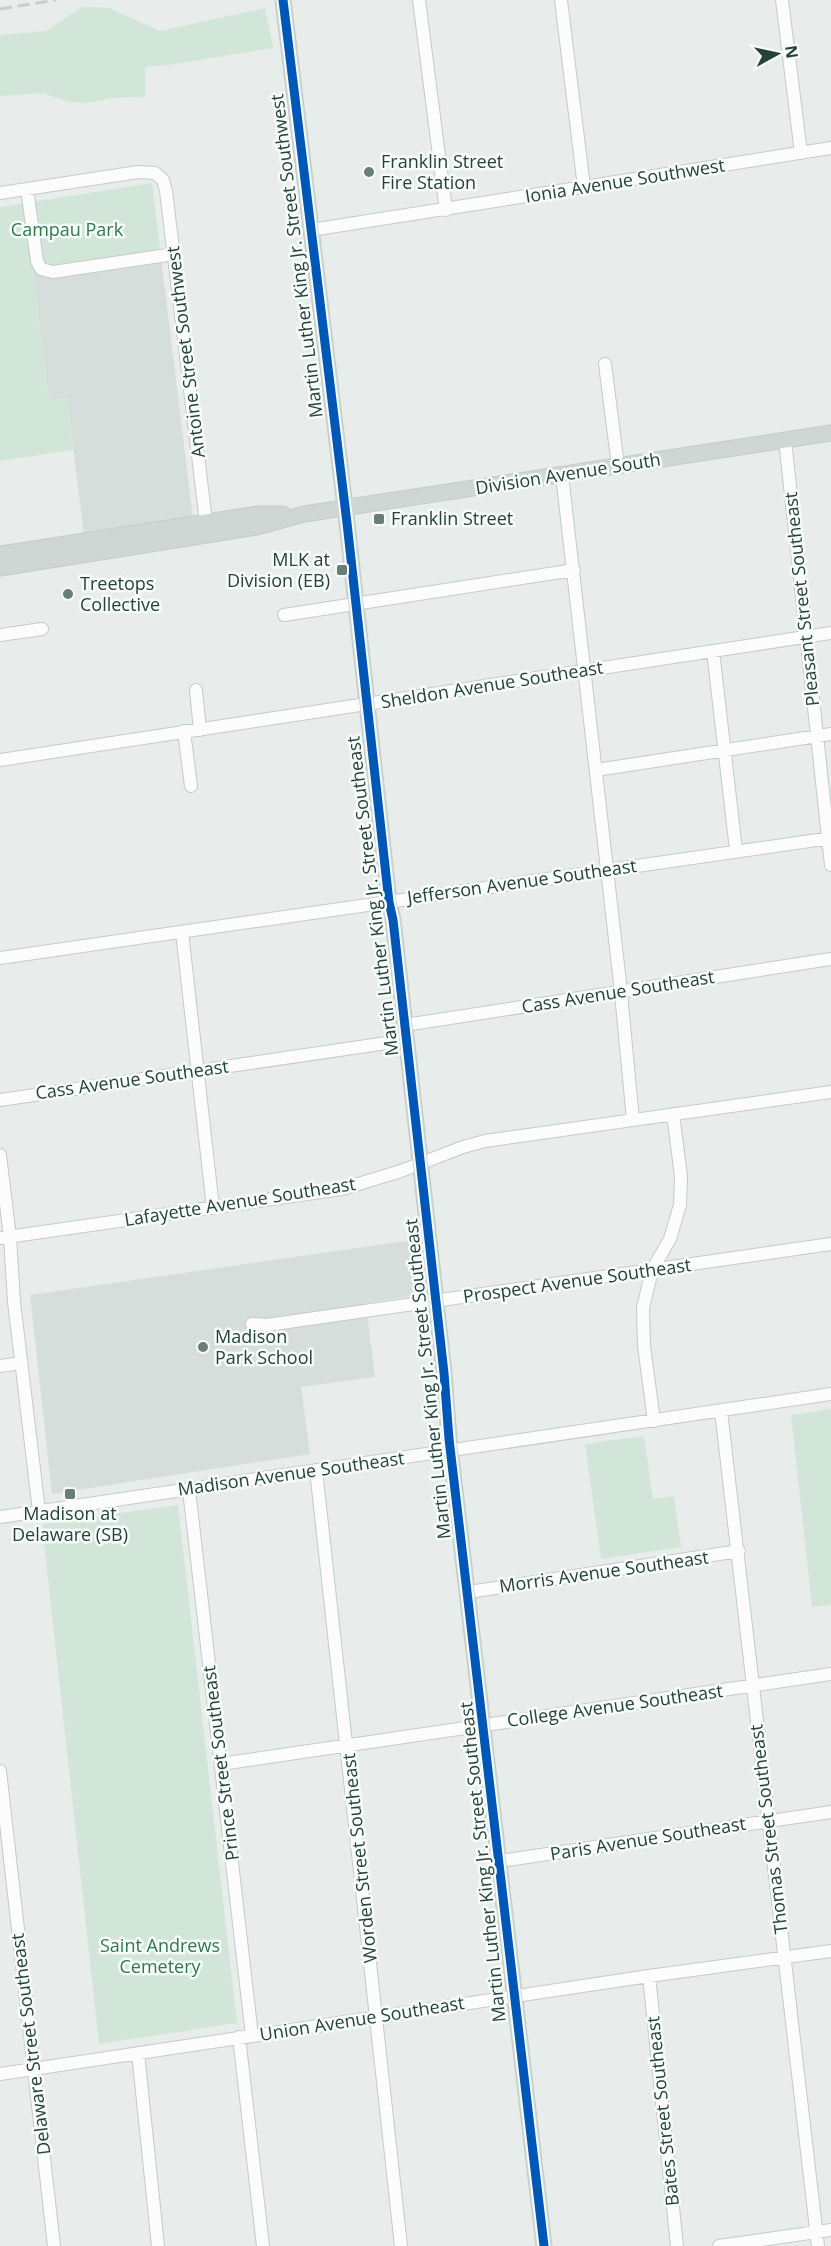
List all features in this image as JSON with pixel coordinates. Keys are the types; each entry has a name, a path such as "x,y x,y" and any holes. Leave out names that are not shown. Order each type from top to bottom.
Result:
{"main road":[{"name":"Martin Luther King Jr. Street Southwest","path":"283,0 345,508"},
{"name":"Division Avenue South","path":"0,554 207,528 257,526 304,514 831,432"},
{"name":"Martin Luther King Jr. Street Southeast","path":"345,508 406,1033 451,1451 544,2246"},
{"name":"Division Avenue South","path":"0,568 207,528"}],"street":[{"path":"419,0 446,210"},
{"path":"561,0 584,188"},
{"path":"782,0 801,153"},
{"name":"Ionia Avenue Southwest","path":"311,230 831,148"},
{"name":"Antoine Street Southwest","path":"27,189 138,171 155,173 163,180 207,528"},
{"path":"0,194 27,189 37,261 41,269 53,272 174,254"},
{"path":"604,364 618,466"},
{"name":"Pleasant Street Southeast","path":"784,440 831,865"},
{"path":"562,475 621,992 633,1120"},
{"path":"284,615 574,570"},
{"path":"0,635 42,629"},
{"name":"Sheldon Avenue Southeast","path":"0,759 831,633"},
{"path":"713,651 736,850"},
{"path":"196,690 200,730"},
{"path":"184,731 191,786"},
{"path":"596,770 831,735"},
{"name":"Jefferson Avenue Southeast","path":"0,958 829,838"},
{"path":"182,932 213,1208"},
{"name":"Cass Avenue Southeast","path":"0,1100 199,1070 621,992 831,959"},
{"name":"Lafayette Avenue Southeast","path":"5,1238 342,1189 420,1164 463,1147 485,1142 831,1092"},
{"path":"654,1421 642,1323 645,1295 652,1270 670,1239 680,1205 681,1176 673,1114"},
{"path":"0,1155 5,1238 39,1511"},
{"name":"Prospect Avenue Southeast","path":"252,1324 267,1325 436,1302 831,1244"},
{"path":"0,1366 21,1363"},
{"name":"Madison Avenue Southeast","path":"0,1517 831,1394"},
{"name":"Thomas Street Southeast","path":"721,1411 818,2246"},
{"name":"Worden Street Southeast","path":"316,1470 401,2246"},
{"name":"Prince Street Southeast","path":"189,1490 252,2036"},
{"name":"Morris Avenue Southeast","path":"469,1592 739,1551"},
{"name":"College Avenue Southeast","path":"221,1764 831,1674"},
{"name":"Delaware Street Southeast","path":"0,1771 54,2246"},
{"name":"Paris Avenue Southeast","path":"500,1861 831,1812"},
{"name":"Union Avenue Southeast","path":"0,2074 649,1976 831,1951"},
{"name":"Bates Street Southeast","path":"649,1976 677,2246"},
{"path":"239,2037 263,2246"},
{"path":"138,2053 158,2246"},
{"path":"719,2246 831,2230"}],"shaded area":[{"path":"160,249 193,519 84,536 67,398 49,400 33,271"},
{"name":"Madison Park School","path":"413,1240 419,1295 366,1303 375,1377 301,1387 310,1454 52,1494 30,1295"}],"green space":[{"path":"82,7 109,8 160,31 265,8 273,48 145,67 145,97 113,98 88,103 68,102 43,93 0,96 0,35 46,31"},
{"name":"Campau Park","path":"152,183 160,249 33,271 49,400 67,398 73,450 0,461 0,207"},
{"path":"831,1409 831,1605 812,1607 791,1415"},
{"path":"644,1436 653,1499 674,1496 681,1547 601,1559 585,1444"},
{"name":"Saint Andrews Cemetery","path":"178,1505 237,2023 99,2044 42,1524"}],"railway":[{"path":"0,9 56,0"}],"cycle path":[{"path":"283,0 347,523 444,1373 449,1439 544,2246"}],"place":[{"name":"Franklin Street Fire Station","path":"369,172"},
{"name":"Franklin Street","path":"379,519"},
{"name":"MLK at Division (EB)","path":"342,570"},
{"name":"Treetops Collective","path":"68,594"},
{"name":"Madison Park School","path":"203,1347"},
{"name":"Madison at Delaware (SB)","path":"70,1494"}]}
